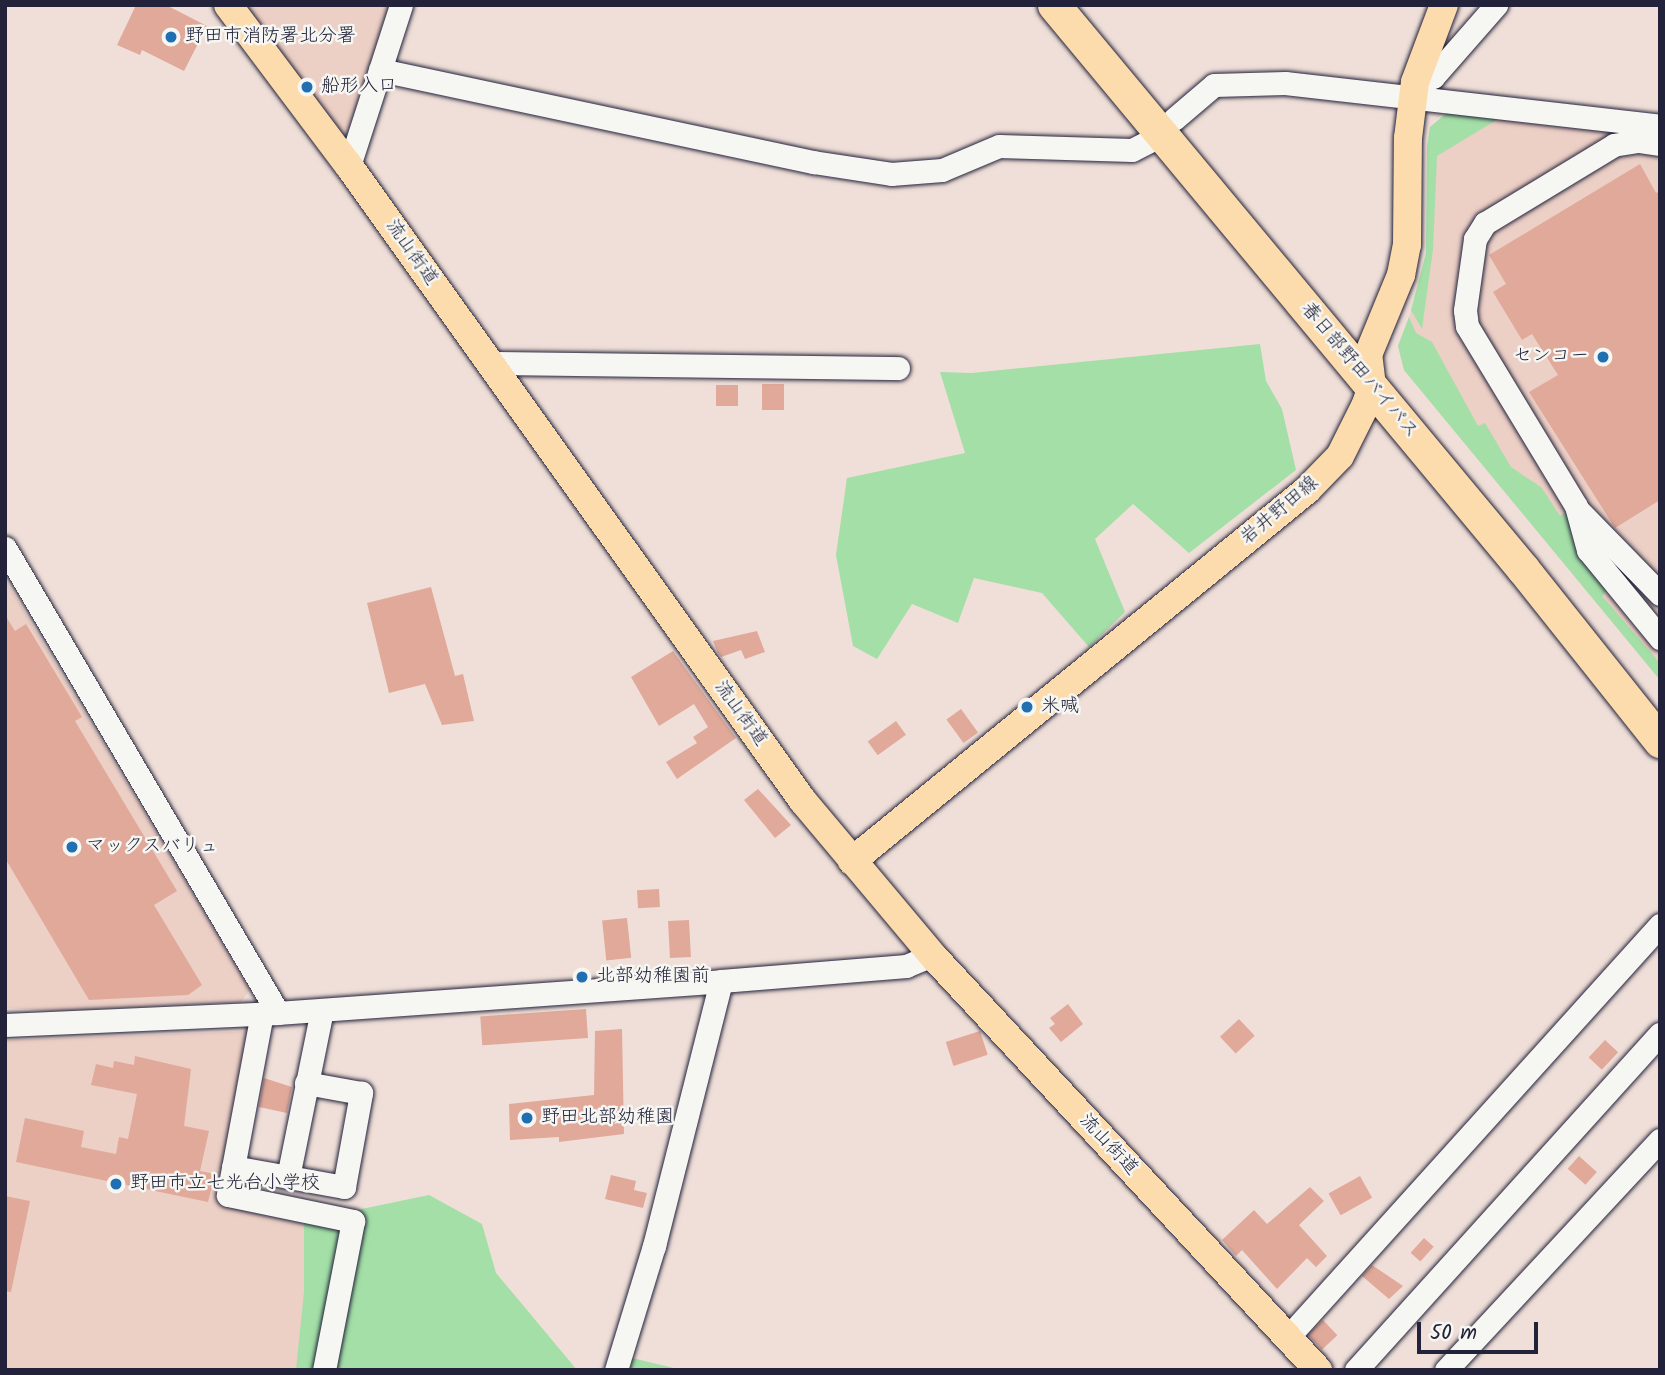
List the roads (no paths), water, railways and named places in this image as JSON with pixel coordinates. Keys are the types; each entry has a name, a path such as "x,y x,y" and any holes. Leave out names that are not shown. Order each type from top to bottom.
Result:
{"highway":[{"name":"春日部野田バイパス","path":"1054,5 1168,127 1370,370 1660,741"},
{"name":"春日部野田バイパス","path":"1080,5 1168,127"},
{"name":"春日部野田バイパス","path":"1370,370 1572,594 1660,711"}],"main road":[{"name":"流山街道","path":"228,5 349,166 764,748 852,861 932,956 1318,1370"},
{"name":"岩井野田線","path":"852,861 1316,481 1340,456 1392,302 1407,245 1408,138 1414,90 1444,5"}],"street":[{"path":"349,166 401,5"},
{"path":"1414,90 1433,77 1496,5"},
{"path":"380,70 813,162 891,174 942,170 999,146 1132,150 1168,127 1214,85 1285,83 1414,90 1660,126"},
{"path":"1660,144 1638,141 1614,145 1485,223 1475,239 1465,310 1467,326 1576,506 1660,594"},
{"path":"489,363 898,368"},
{"path":"1576,506 1588,550 1660,638"},
{"path":"5,548 270,1013 228,1195 353,1221 324,1370"},
{"path":"1288,1338 1655,941"},
{"path":"5,1025 322,1010 721,981 906,966 932,956"},
{"path":"616,1370 654,1246 721,981"},
{"path":"288,1177 322,1010"},
{"path":"1356,1370 1660,1034"},
{"path":"233,1167 344,1187 361,1093 306,1083"},
{"path":"1446,1370 1660,1140"}],"place":[{"name":"野田市消防署北分署","path":"171,37"},
{"name":"船形入口","path":"307,87"},
{"name":"センコー","path":"1603,357"},
{"name":"米喊","path":"1027,707"},
{"name":"マックスバリュ","path":"72,847"},
{"name":"北部幼稚園前","path":"582,977"},
{"name":"野田北部幼稚園","path":"527,1118"},
{"name":"野田市立七光台小学校","path":"116,1184"}]}
